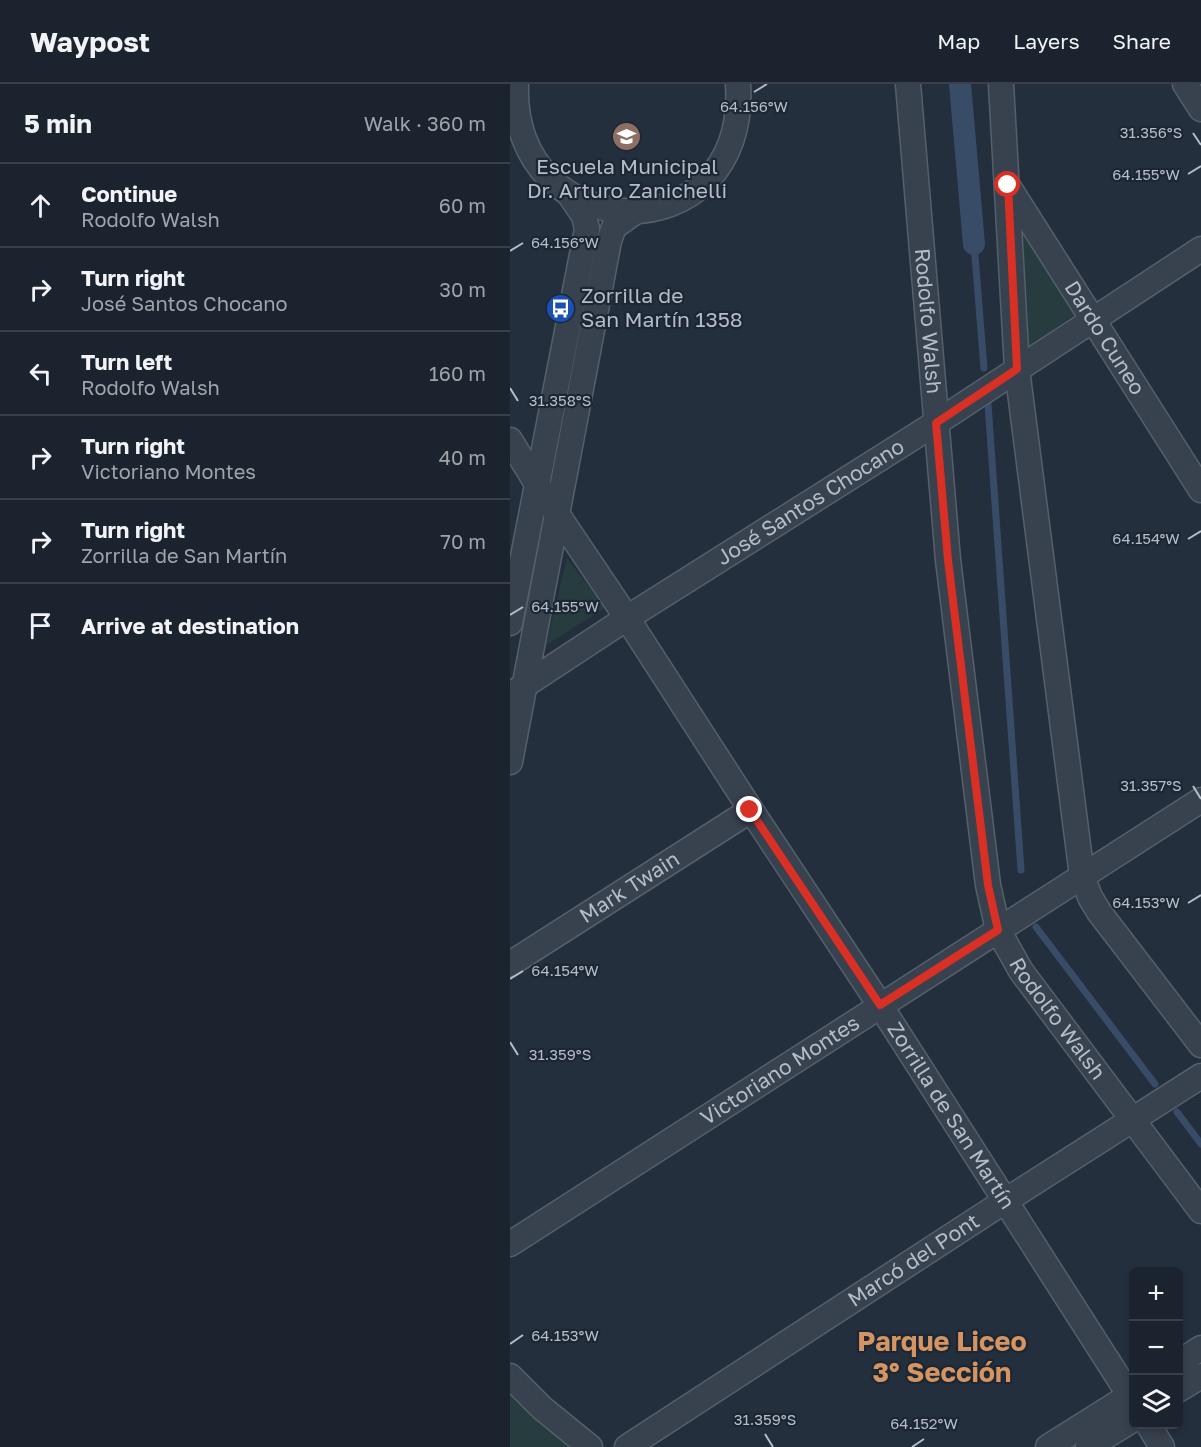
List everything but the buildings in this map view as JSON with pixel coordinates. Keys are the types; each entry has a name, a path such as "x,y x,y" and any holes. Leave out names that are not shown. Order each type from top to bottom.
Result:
{"street":[{"path":"516,84 517,124 536,166 552,183 571,197 591,207 613,212 635,212 658,208 680,200 699,187 728,151 736,129 739,106 738,84"},
{"name":"Rodolfo Walsh","path":"908,84 948,560 988,885 998,930 1022,971 1201,1211"},
{"path":"1001,84 1017,369 1082,876 1099,912 1201,1045"},
{"path":"1185,84 1201,109"},
{"name":"Dardo Cuneo","path":"1008,185 1201,490"},
{"path":"510,623 587,229 584,216 571,197"},
{"path":"510,762 517,690 556,513 609,241 614,227 635,212"},
{"name":"José Santos Chocano","path":"517,690 936,423 1201,249"},
{"name":"Zorrilla de San Martín","path":"510,440 750,810 880,1005 1129,1397"},
{"name":"Victoriano Montes","path":"510,1244 1201,800"},
{"name":"Mark Twain","path":"510,964 750,810"},
{"name":"Marcó del Pont","path":"627,1447 1201,1076"},
{"path":"1183,1360 1201,1348"},
{"path":"510,1376 542,1408 590,1447"},
{"path":"1183,1387 1201,1376"},
{"path":"1048,1447 1129,1404"},
{"path":"1088,1447 1129,1405"},
{"path":"1151,1429 1162,1447"}],"green space":[{"path":"1022,227 1078,312 1029,347"},
{"path":"567,558 605,608 546,645"},
{"path":"510,1390 576,1447 510,1447"}],"waterway":[{"path":"960,84 974,244"},
{"path":"974,244 984,368"},
{"path":"988,404 1021,870"},
{"path":"1036,927 1155,1084"},
{"path":"1177,1112 1201,1144"}],"place":[{"name":"Escuela Municipal Dr. Arturo Zanichelli","path":"627,136"},
{"name":"Zorrilla de San Martín 1358","path":"560,308"}],"district":[{"name":"Parque Liceo 3° Sección","path":"942,1358"}],"route":[{"path":"750,810 880,1005 998,930 988,885 948,560 936,423 1017,369 1008,185"}]}
